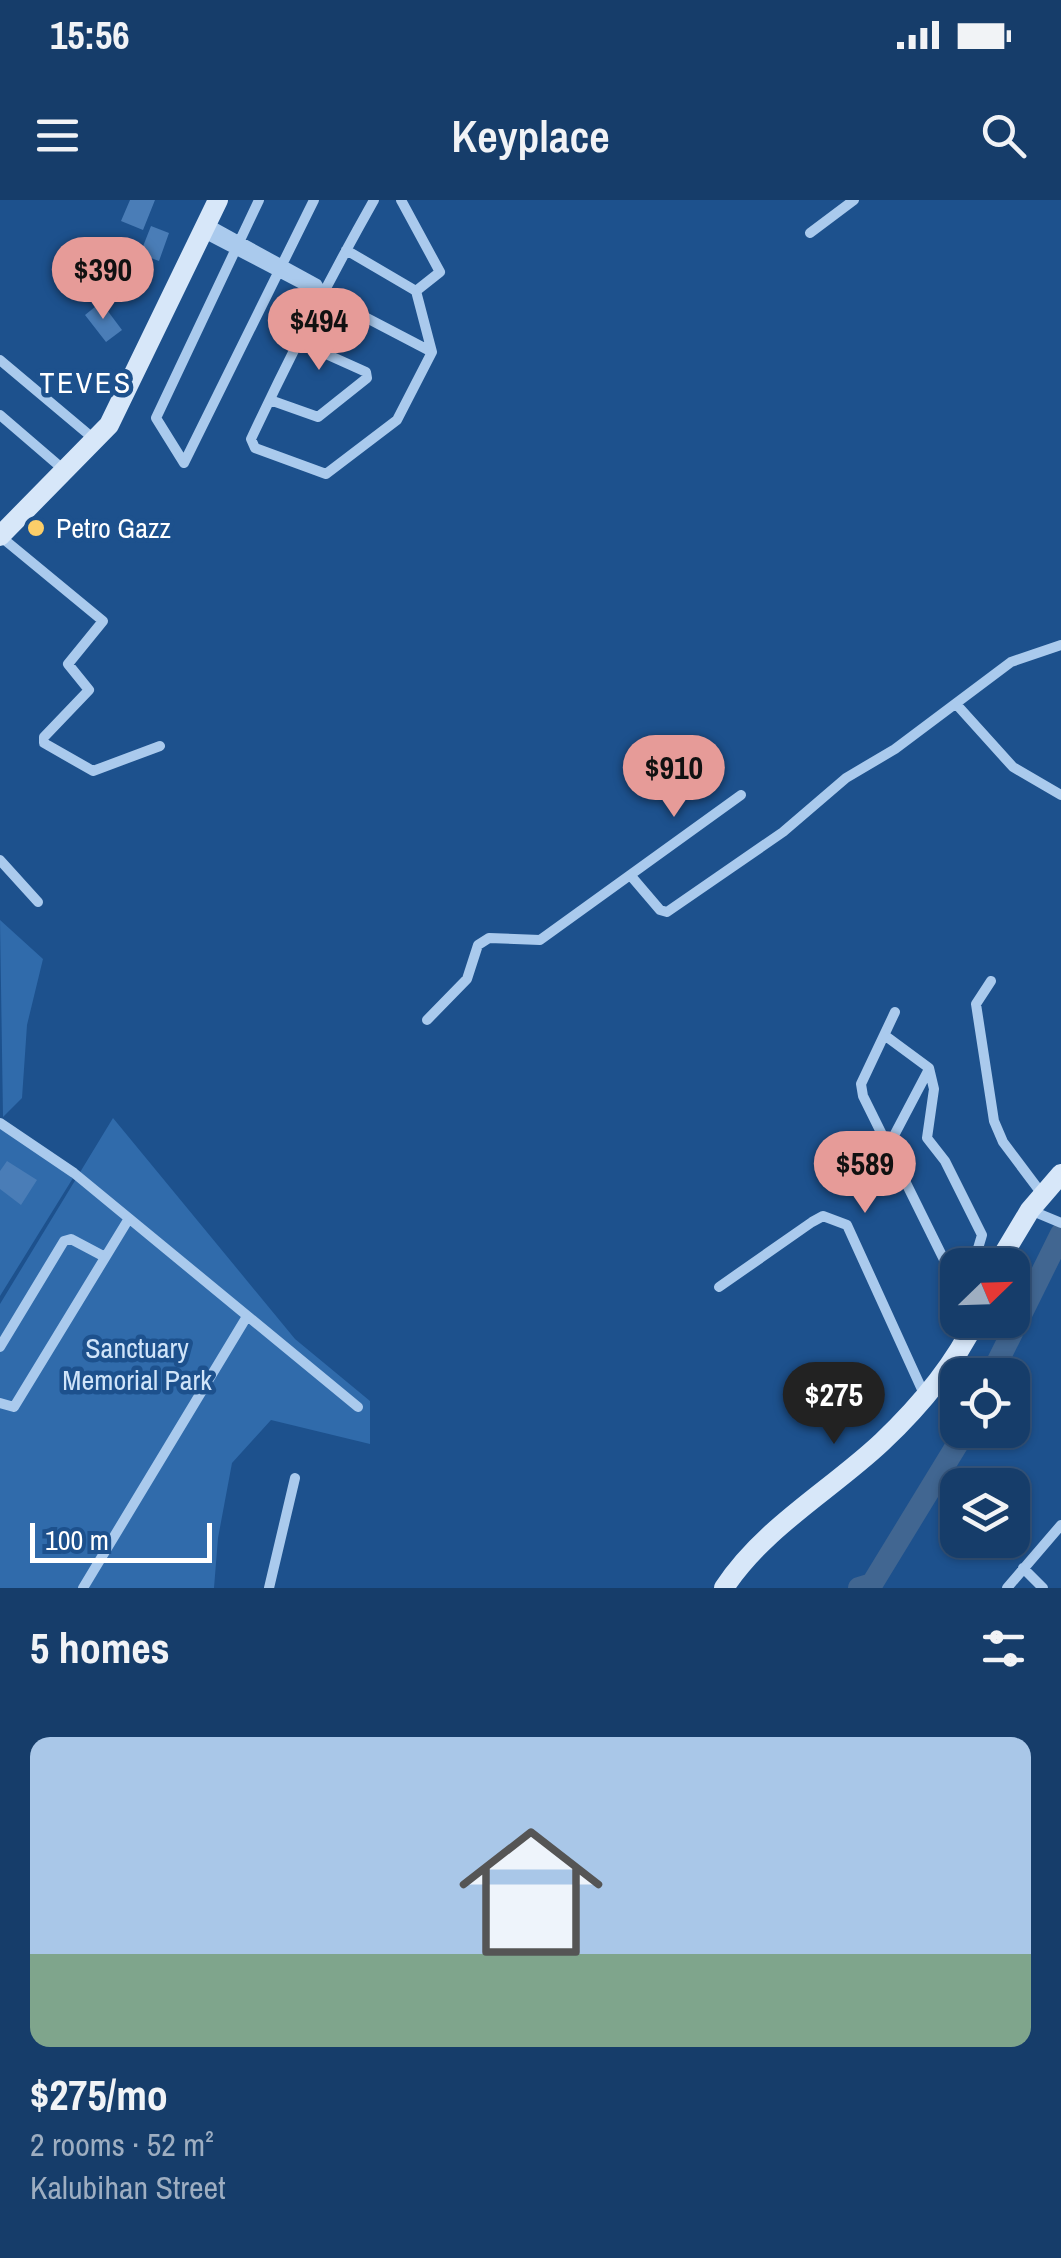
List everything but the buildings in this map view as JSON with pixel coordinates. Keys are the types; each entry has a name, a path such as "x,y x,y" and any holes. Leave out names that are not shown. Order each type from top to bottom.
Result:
{"street":[{"path":"160,746 93,771 44,743 44,737 88,690 68,664 103,621 0,536 94,440 122,402 218,200"},
{"path":"259,200 156,418 184,463 314,200"},
{"path":"346,250 416,291 432,352 397,420 326,474 252,446 250,439 297,341 322,293 346,250 374,200"},
{"path":"401,200 440,272 416,291"},
{"path":"810,233 854,200"},
{"path":"204,228 432,352"},
{"path":"270,400 318,418 367,378 366,372 297,341"},
{"path":"0,360 94,440"},
{"path":"0,415 64,470"},
{"path":"631,876 660,910 667,912 783,832 846,778 958,705 1011,662 1061,645"},
{"path":"958,705 1013,766 1061,795"},
{"path":"427,1020 467,979 478,945 489,938 540,940 740,796"},
{"path":"0,860 38,902"},
{"path":"991,982 976,1004 994,1121 1036,1202 1058,1222"},
{"path":"895,1012 861,1089 940,1252"},
{"path":"887,1037 929,1068 934,1089 928,1138 945,1161 982,1234 978,1248"},
{"path":"888,1147 929,1068"},
{"path":"0,1123 74,1174 358,1407"},
{"path":"1008,1248 1036,1202 1061,1174"},
{"path":"719,1286 823,1216 848,1225 924,1394"},
{"path":"0,1403 14,1407 128,1220"},
{"path":"0,1347 64,1241 71,1239 104,1257"},
{"path":"83,1588 246,1318"},
{"path":"724,1588 746,1560 882,1442 956,1359 967,1338"},
{"path":"269,1588 294,1478"},
{"path":"1007,1588 1058,1534"},
{"path":"1023,1568 1043,1588"}],"green space":[{"path":"0,920 43,959 27,1025 22,1098 3,1117"},
{"name":"Sanctuary Memorial Park","path":"113,1118 295,1339 370,1401 370,1444 271,1420 232,1463 218,1538 214,1588 0,1588 0,1304"},
{"path":"0,1126 73,1178 0,1296"}],"waterway":[{"path":"999,1358 1061,1234"},
{"path":"859,1588 872,1584 955,1448"}],"place":[{"name":"Petro Gazz","path":"36,528"}],"district":[{"name":"TEVES","path":"86,382"}]}
